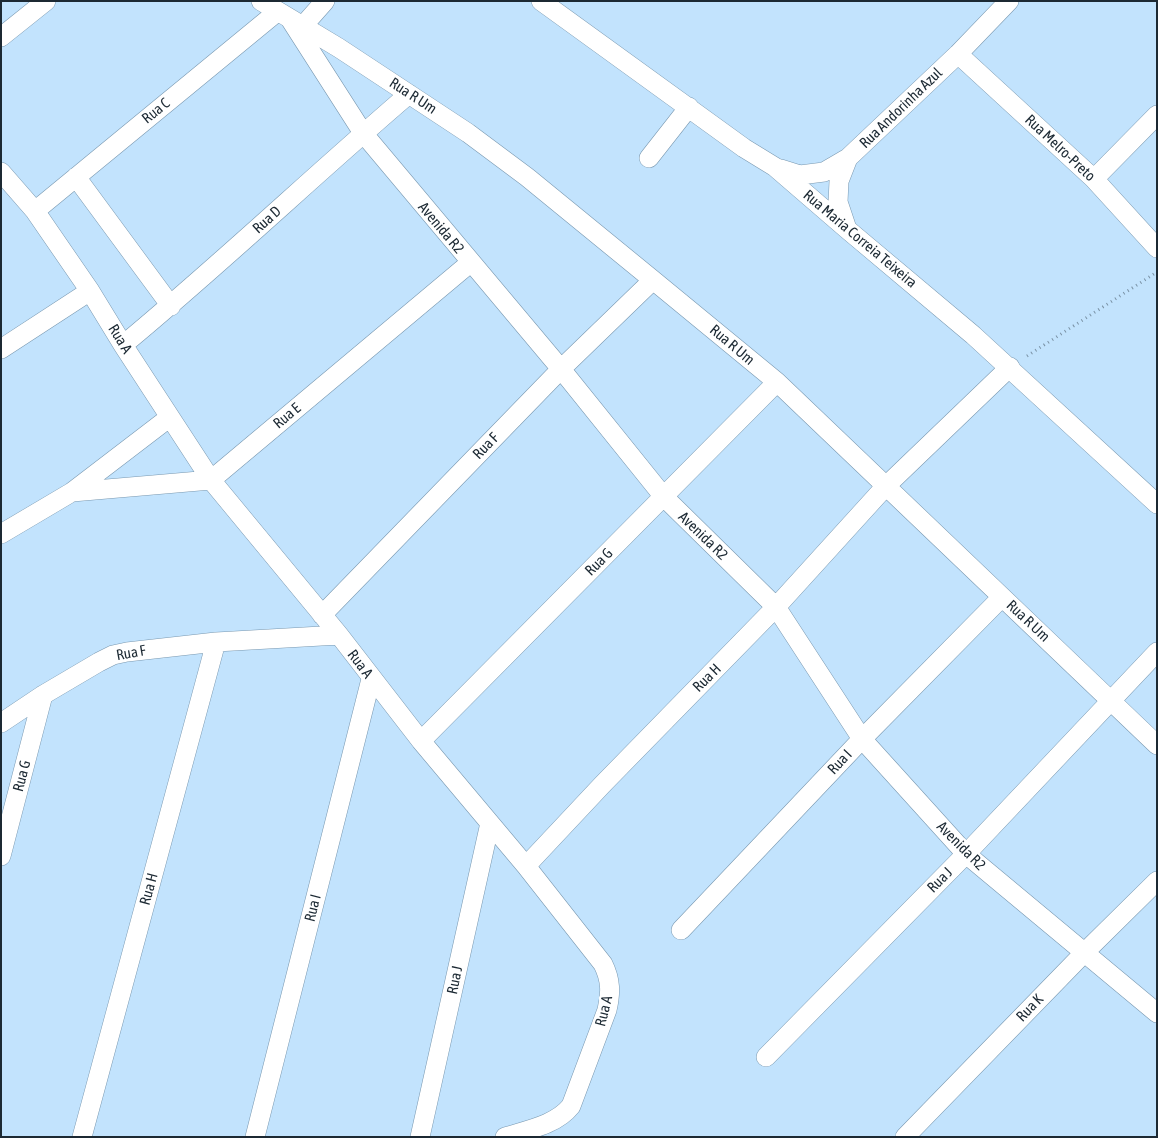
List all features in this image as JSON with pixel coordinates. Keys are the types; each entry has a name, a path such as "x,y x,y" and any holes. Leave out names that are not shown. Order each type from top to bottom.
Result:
{"street":[{"path":"1,37 46,1"},
{"name":"Rua R Um","path":"261,1 339,48 468,133 527,177 777,382 1157,745"},
{"name":"Rua C","path":"35,210 76,177 290,20 324,1"},
{"name":"Rua Maria Correia Teixeira","path":"542,1 744,148 775,167 1010,367 1157,504"},
{"name":"Rua Andorinha Azul","path":"775,167 800,175 824,172 848,158 958,54 991,10 1009,1"},
{"name":"Avenida R2","path":"290,20 363,134 561,369 664,497 776,607 862,739 966,854 1157,1013"},
{"name":"Rua Melro-Preto","path":"958,54 1094,179 1157,248"},
{"name":"Rua D","path":"123,345 171,306 409,94"},
{"path":"649,158 690,107"},
{"path":"1094,179 1157,115"},
{"path":"848,158 839,181 838,202 848,230"},
{"name":"Rua A","path":"1,172 35,210 90,291 170,418 212,480 339,635 371,679 526,866 603,964 608,974 610,998 571,1106 566,1112 547,1123 505,1137"},
{"path":"76,177 171,306"},
{"name":"Rua E","path":"212,480 470,263"},
{"name":"Rua F","path":"322,615 561,369 653,280"},
{"path":"1,349 90,291"},
{"name":"Rua H","path":"526,866 602,785 776,607 885,487 1010,367"},
{"name":"Rua G","path":"421,740 777,382"},
{"path":"1,534 72,492 170,418"},
{"path":"72,492 212,480"},
{"name":"Rua I","path":"681,930 862,739 1002,597"},
{"name":"Rua F","path":"1,723 113,655 216,642 339,635"},
{"name":"Rua H","path":"82,1137 216,642"},
{"name":"Rua J","path":"766,1057 966,854 1110,699 1157,652"},
{"name":"Rua I","path":"255,1137 371,679"},
{"name":"Rua G","path":"1,856 43,696"},
{"name":"Rua J","path":"420,1137 490,823"},
{"name":"Rua K","path":"905,1137 1084,953 1157,881"}],"path":[{"path":"1010,367 1157,272"}]}
